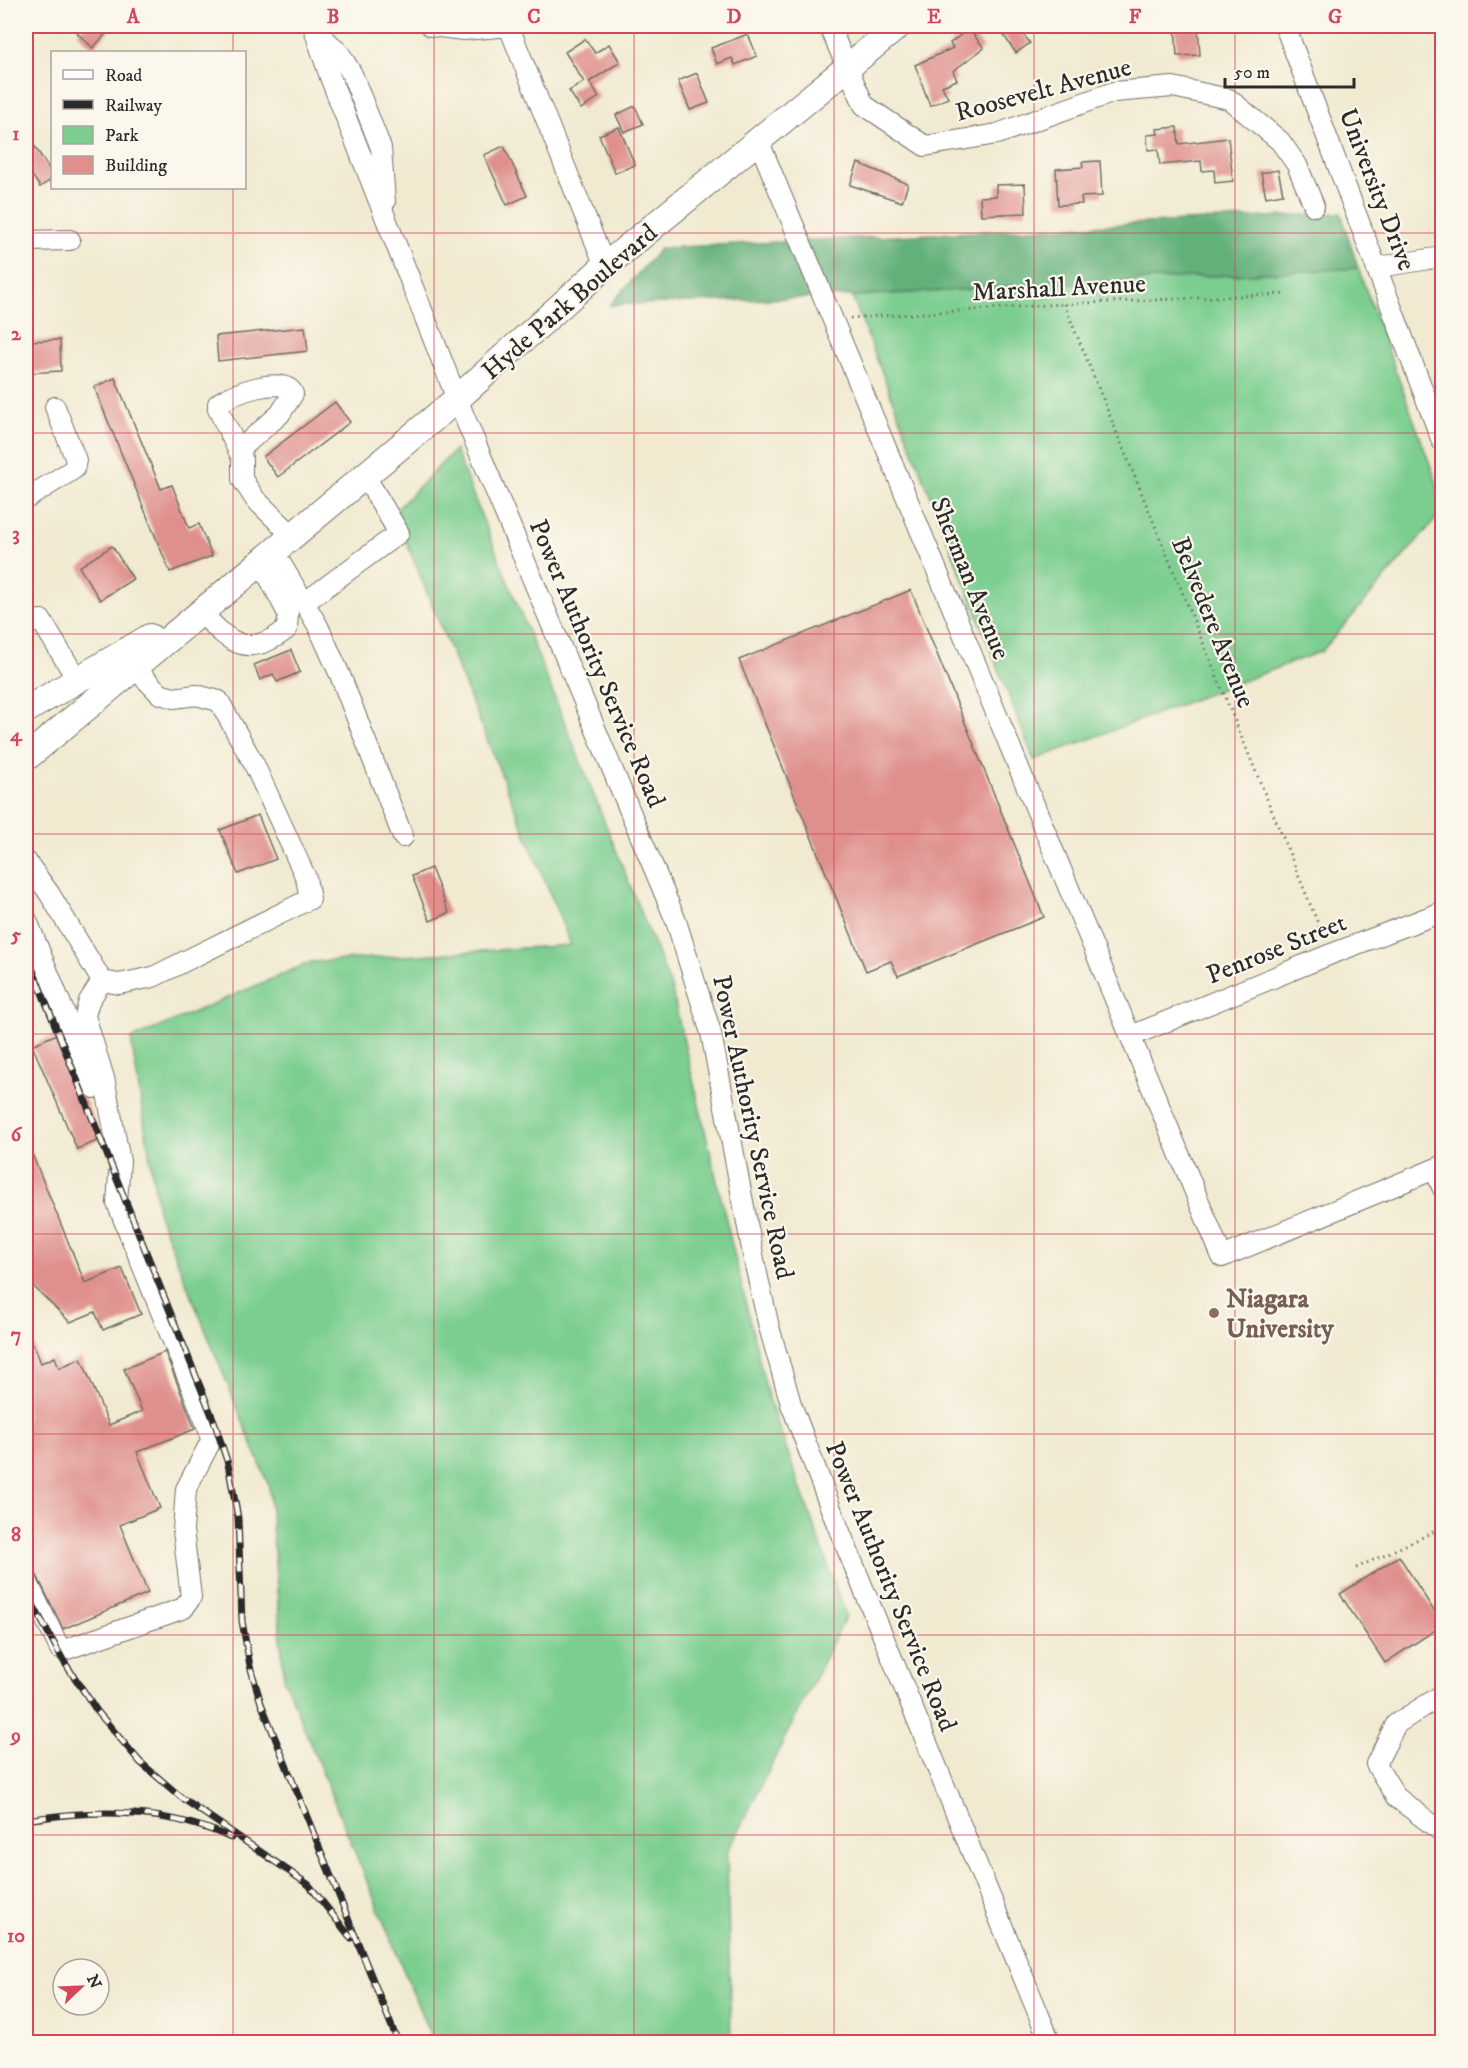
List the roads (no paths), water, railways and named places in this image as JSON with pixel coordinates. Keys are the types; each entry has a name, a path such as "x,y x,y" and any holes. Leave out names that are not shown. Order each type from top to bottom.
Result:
{"main road":[{"name":"Hyde Park Boulevard","path":"26,758 457,399 605,266 898,26"},
{"name":"Hyde Park Boulevard","path":"26,710 78,681 242,578"}],"street":[{"name":"Power Authority Service Road","path":"312,26 457,399 664,889 685,946 711,1034 755,1265 769,1327 791,1404 836,1522 1050,2043"},
{"path":"431,26 464,30 510,26 605,266"},
{"name":"Roosevelt Avenue","path":"829,26 846,69 864,105 925,146 997,134 1114,92 1173,87 1229,99 1280,141 1297,165 1314,206"},
{"name":"University Drive","path":"1286,26 1443,441"},
{"name":"Sherman Avenue","path":"759,142 1221,1257 1440,1174"},
{"path":"26,241 70,240"},
{"path":"1379,267 1443,258"},
{"path":"26,499 74,469 76,460 55,407"},
{"path":"239,450 242,458 242,479 255,499 276,550 318,626 340,675 403,837"},
{"path":"304,603 399,533 365,476"},
{"path":"201,612 222,635 244,647 255,646 288,629 288,614 276,550"},
{"path":"26,624 41,620 78,681"},
{"path":"26,861 49,893 102,981 119,984 153,977 310,899 306,878 258,774 219,701 196,695 174,698 160,694 134,667"},
{"name":"Penrose Street","path":"1131,1036 1331,954 1443,912"},
{"path":"26,918 97,1092 109,1106"},
{"path":"26,1579 60,1649 67,1649 184,1608 191,1597 183,1530 186,1489 211,1441 210,1430 117,1203 120,1161 104,1078 85,1016 89,1001 102,981"},
{"path":"1443,1695 1396,1724 1376,1764 1396,1797 1443,1832"}],"railway":[{"path":"26,953 214,1421 228,1464 238,1518 242,1621 250,1666 261,1703 398,2042"},
{"path":"26,1592 63,1660 97,1711 140,1762 182,1798 309,1885 351,1938"},
{"path":"33,1819 83,1814 134,1814 183,1821 231,1838"}],"place":[{"name":"Niagara University","path":"1214,1313"}]}
